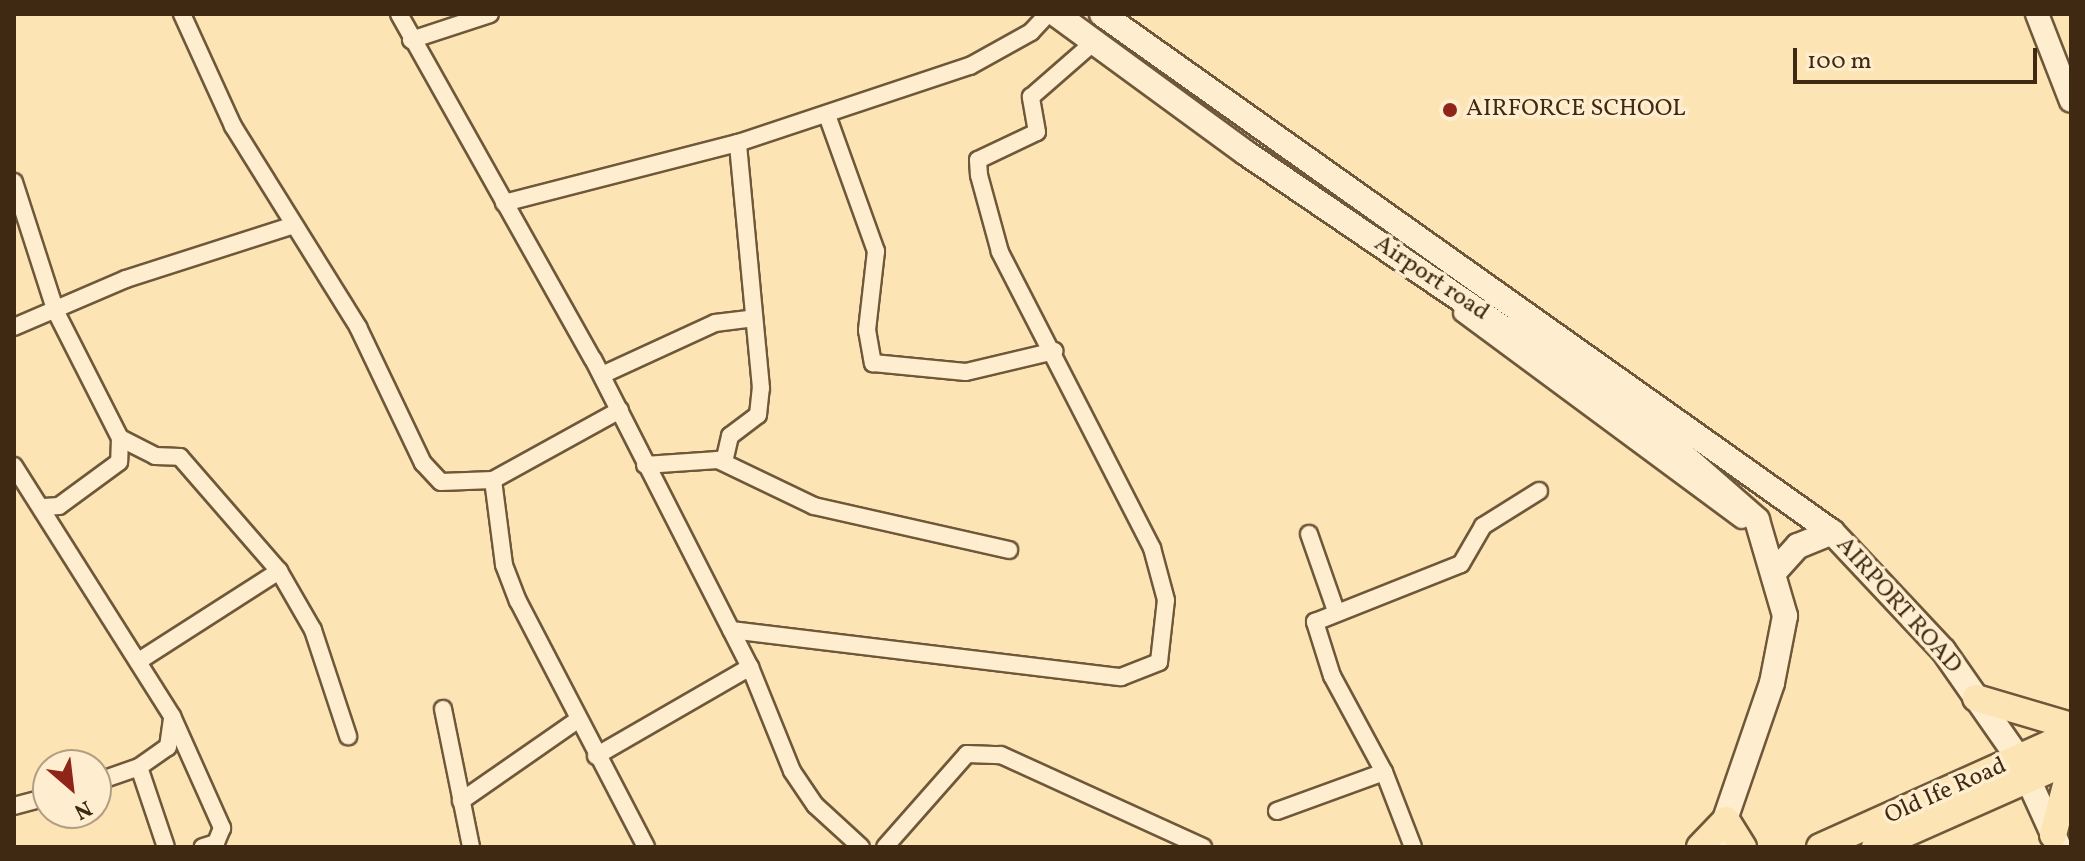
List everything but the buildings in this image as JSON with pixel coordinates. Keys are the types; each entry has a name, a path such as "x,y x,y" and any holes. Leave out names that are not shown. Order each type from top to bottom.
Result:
{"main road":[{"name":"Airport road","path":"1056,14 1246,153 1464,287 1832,532"},
{"name":"Airport road","path":"1102,14 1660,435 1742,501 1763,534 1777,569"},
{"path":"1715,847 1781,645 1777,569 1798,546 1832,532"},
{"name":"AIRPORT ROAD","path":"1832,532 1943,650 2023,769 2056,841"},
{"path":"1976,698 2071,726"},
{"name":"Old Ife Road","path":"1875,847 2023,769 2071,734"},
{"name":"Old Ife Road","path":"1820,847 2023,769 2071,760"},
{"path":"2056,841 2071,766"},
{"path":"1700,847 1726,820"},
{"path":"1726,820 1743,847"}],"street":[{"path":"182,14 233,126 291,226 358,327 423,463 441,482 493,480 620,410"},
{"path":"399,14 602,375 750,667 792,771 815,805 861,847"},
{"path":"411,40 490,14"},
{"path":"504,203 738,143 970,66 1031,32 1048,14"},
{"path":"2037,14 2071,101"},
{"path":"731,630 1121,677 1159,662 1166,600 1152,548 1055,351 1000,252 978,160 1037,132 1031,97 1094,42"},
{"path":"827,115 876,251 867,330 873,363 966,372 1055,351"},
{"path":"724,462 730,436 758,415 738,143"},
{"path":"1246,153 1763,534"},
{"path":"14,182 56,312 120,438 119,462 59,506 44,507"},
{"path":"14,327 56,312 126,279 291,226"},
{"path":"602,375 715,323 753,318"},
{"path":"120,438 155,456 180,457 279,571 313,630 348,736"},
{"path":"645,465 724,462 814,506 1009,550"},
{"path":"14,466 142,659 172,716 222,828 216,843 203,847"},
{"path":"493,480 504,565 576,721 646,847"},
{"path":"1413,847 1384,772 1317,636 1315,622 1336,611 1461,564 1483,526 1539,491"},
{"path":"1309,534 1336,611"},
{"path":"142,659 279,571"},
{"path":"596,756 750,667"},
{"path":"443,709 471,847"},
{"path":"112,776 139,767 168,747 172,716"},
{"path":"461,801 576,721"},
{"path":"885,847 967,754 1014,761 1203,847"},
{"path":"139,767 166,847"},
{"path":"1277,811 1384,772"}],"place":[{"name":"AIRFORCE SCHOOL","path":"1450,110"}]}
